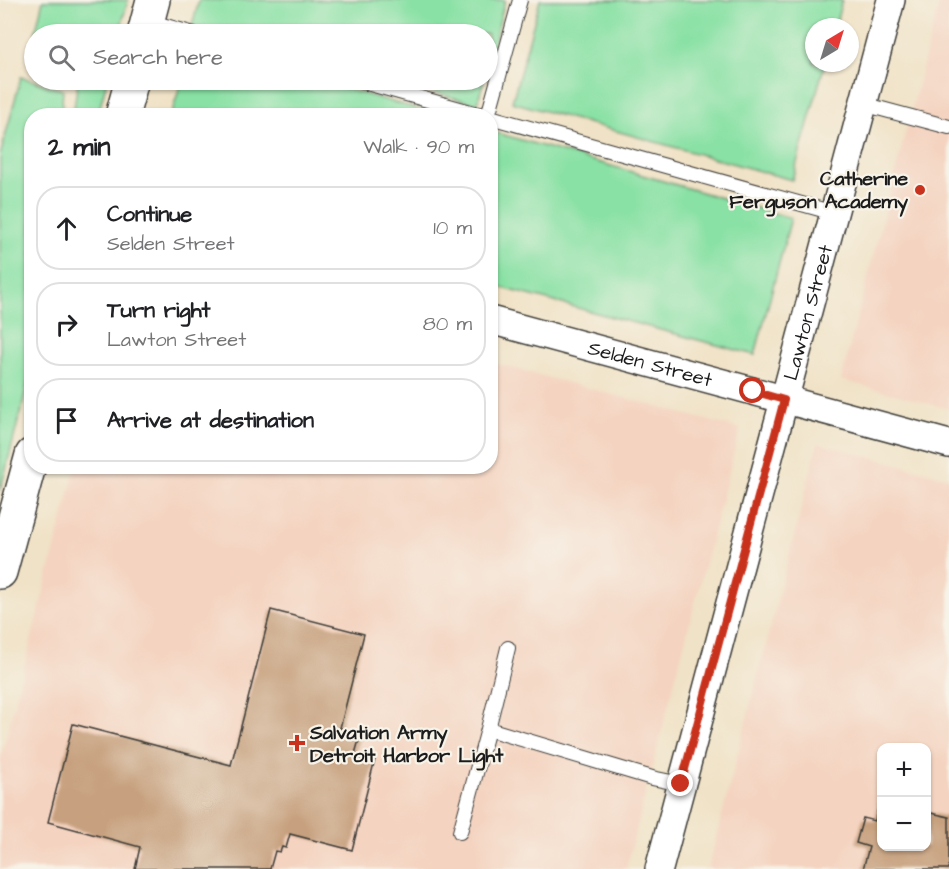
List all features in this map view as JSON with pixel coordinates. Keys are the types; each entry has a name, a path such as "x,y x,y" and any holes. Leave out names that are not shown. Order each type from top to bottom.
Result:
{"street":[{"name":"Lawton Street","path":"659,869 891,0"},
{"path":"124,108 129,90"},
{"name":"Selden Street","path":"498,322 949,444"},
{"path":"0,572 27,474"}],"lane":[{"path":"498,80 520,0"},
{"path":"148,19 163,24"},
{"path":"393,90 459,108"},
{"path":"490,108 495,90"},
{"path":"863,104 949,127"},
{"path":"498,119 834,213"},
{"path":"460,832 508,648"},
{"path":"488,729 652,778 681,784"}],"shaded area":[{"name":"Catherine Ferguson Academy","path":"940,0 949,0 949,409 841,380"},
{"path":"498,364 740,429 626,869 0,869 0,760 74,474 498,474"},
{"path":"818,443 949,478 949,869 708,869"}],"green space":[{"path":"43,0 128,0 122,24 37,24"},
{"path":"199,0 505,0 498,27 498,24 193,24"},
{"path":"540,0 842,0 837,18 805,18 805,72 822,72 792,180 512,102"},
{"path":"21,77 24,78 24,90 63,90 62,108 24,108 24,398 0,492 0,156"},
{"path":"77,90 104,90 100,108 74,108"},
{"path":"179,90 350,90 414,108 173,108"},
{"path":"425,90 481,90 477,104"},
{"path":"498,133 791,218 755,355 498,287"}],"building":[{"name":"Salvation Army Detroit Harbor Light","path":"271,610 364,634 340,728 361,733 355,754 375,759 352,850 290,834 286,848 282,847 280,852 275,851 270,869 135,869 140,847 48,822 73,724 231,765"},
{"path":"877,812 877,851 931,851 931,813 949,817 949,869 863,869 869,847 856,843 863,818 875,821"}],"place":[{"name":"Catherine Ferguson Academy","path":"920,190"},
{"name":"Salvation Army Detroit Harbor Light","path":"297,743"}],"route":[{"path":"681,784 784,400 753,391"}]}
